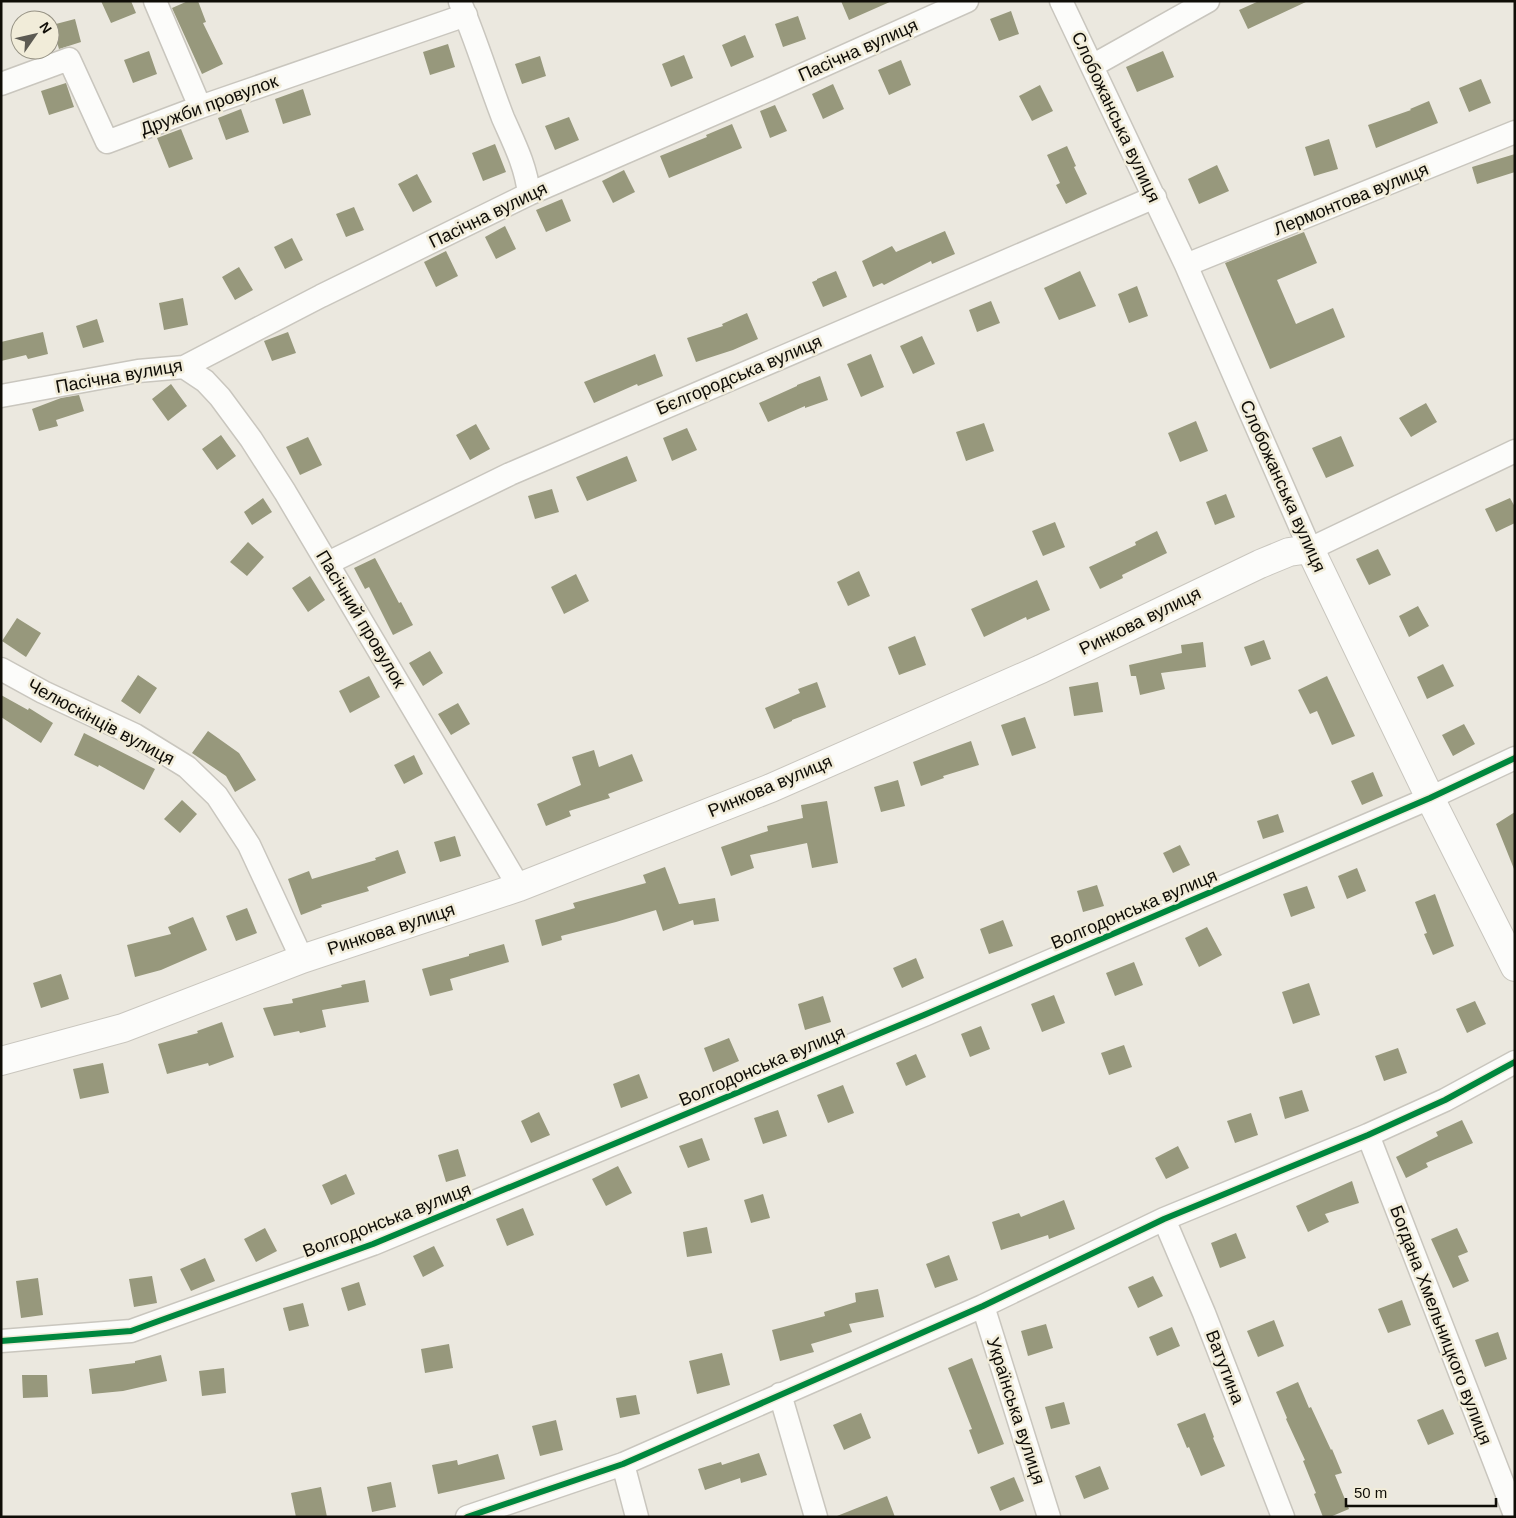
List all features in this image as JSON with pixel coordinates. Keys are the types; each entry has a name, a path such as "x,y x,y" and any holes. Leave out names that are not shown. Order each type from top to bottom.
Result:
{"main road":[{"name":"Слобожанська вулиця","path":"1310,549 1430,798 1515,967"},
{"name":"Ринкова вулиця","path":"1,1061 123,1028 302,959 519,887 771,788 1041,669 1260,564 1289,552 1310,549"}],"street":[{"path":"155,1 200,108"},
{"name":"Пасічна вулиця","path":"1,396 138,371 184,367 322,296 529,194 967,1"},
{"name":"Слобожанська вулиця","path":"1061,1 1186,265 1310,549"},
{"path":"1092,66 1208,1"},
{"path":"463,8 503,118 523,163 529,194"},
{"name":"Дружби провулок","path":"1,84 69,58 107,142 463,8"},
{"name":"Лермонтова вулиця","path":"1186,265 1515,132"},
{"name":"Бєлгородська вулиця","path":"328,562 510,474 1155,197"},
{"name":"Пасічний провулок","path":"184,367 206,381 220,397 285,492 519,887"},
{"name":"Ринкова вулиця","path":"1310,549 1515,451"},
{"name":"Челюскінців вулиця","path":"1,669 134,735 187,767 211,790 249,844 302,959"},
{"name":"Волгодонська вулиця","path":"1,1341 130,1331 373,1244 924,1016 1430,798 1515,758"},
{"path":"467,1517 623,1464 983,1306 1164,1219 1368,1135 1445,1100 1515,1062"},
{"name":"Богдана Хмельницкого вулиця","path":"1368,1135 1515,1515"},
{"name":"Ватутина","path":"1164,1219 1204,1313 1283,1517"},
{"name":"Українська вулиця","path":"983,1306 1049,1517"},
{"path":"780,1394 816,1517"},
{"path":"623,1464 637,1517"}],"building":[{"path":"101,1 131,1 136,13 111,23"},
{"path":"188,1 198,1 206,22 203,23 223,64 202,74 172,8"},
{"path":"841,1 892,1 849,20"},
{"path":"1259,1 1308,1 1248,29 1239,10"},
{"path":"1011,11 1019,34 999,41 990,19"},
{"path":"798,16 806,39 783,47 775,24"},
{"path":"75,19 81,42 60,49 60,23"},
{"path":"745,35 754,57 731,67 722,45"},
{"path":"448,44 455,67 430,75 423,52"},
{"path":"149,51 157,74 133,83 124,60"},
{"path":"1163,51 1174,77 1137,92 1126,67"},
{"path":"684,55 693,78 671,87 662,64"},
{"path":"540,56 546,76 522,84 515,64"},
{"path":"901,60 911,85 889,95 878,70"},
{"path":"1481,79 1491,103 1469,112 1459,88"},
{"path":"66,83 74,107 49,115 41,91"},
{"path":"833,84 844,109 823,119 812,94"},
{"path":"1040,85 1053,111 1032,121 1019,96"},
{"path":"303,89 311,115 283,124 275,99"},
{"path":"1429,101 1438,123 1376,148 1368,125 1411,110"},
{"path":"775,105 787,131 770,138 760,111"},
{"path":"241,109 249,132 226,140 218,118"},
{"path":"569,117 579,140 555,150 545,126"},
{"path":"732,124 742,148 669,178 660,156 707,137 706,135"},
{"path":"181,129 193,159 169,168 157,138"},
{"path":"1329,139 1338,169 1314,176 1305,147"},
{"path":"495,144 506,172 483,181 472,153"},
{"path":"1067,146 1076,166 1074,167 1087,194 1066,204 1056,185 1060,183 1047,155"},
{"path":"1515,154 1515,172 1477,184 1472,167"},
{"path":"1217,165 1229,191 1199,204 1188,179"},
{"path":"624,170 635,192 613,203 602,181"},
{"path":"417,174 432,202 413,212 398,184"},
{"path":"562,199 571,221 546,232 536,210"},
{"path":"354,207 364,230 346,237 336,214"},
{"path":"505,226 516,249 496,259 485,237"},
{"path":"945,231 955,254 932,264 931,261 884,285 882,283 873,287 862,261 892,246 896,252"},
{"path":"1304,232 1317,263 1277,280 1296,324 1333,308 1345,337 1270,369 1225,263"},
{"path":"292,238 303,260 285,269 274,247"},
{"path":"446,251 458,276 436,287 424,262"},
{"path":"239,267 253,290 235,300 222,277"},
{"path":"836,271 847,297 823,307 812,282"},
{"path":"1080,271 1096,306 1059,320 1044,288"},
{"path":"1137,286 1148,316 1129,323 1118,294"},
{"path":"183,298 188,325 164,330 159,303"},
{"path":"991,301 1000,323 977,332 969,310"},
{"path":"747,313 758,339 733,350 696,362 687,338 723,326 722,324"},
{"path":"97,319 104,342 83,348 76,326"},
{"path":"43,332 48,354 28,359 26,355 1,361 1,342"},
{"path":"288,332 296,353 272,361 264,341"},
{"path":"922,336 935,364 913,374 900,346"},
{"path":"655,354 663,376 638,386 637,384 594,403 584,382"},
{"path":"871,354 884,387 861,397 847,364"},
{"path":"820,376 828,400 805,408 805,406 768,422 759,403"},
{"path":"171,384 187,406 168,421 152,399"},
{"path":"79,395 84,411 56,420 58,426 39,431 32,409 61,398"},
{"path":"1426,403 1437,422 1411,437 1399,418"},
{"path":"1196,421 1208,451 1180,462 1168,433"},
{"path":"984,423 994,451 966,461 956,432"},
{"path":"476,424 490,449 470,460 456,435"},
{"path":"687,428 697,450 672,461 663,438"},
{"path":"221,435 236,456 217,470 202,449"},
{"path":"1341,436 1354,466 1326,478 1312,448"},
{"path":"308,437 322,465 300,475 286,447"},
{"path":"627,456 637,481 587,501 576,477"},
{"path":"552,489 559,512 535,519 528,496"},
{"path":"1226,494 1235,517 1215,525 1206,502"},
{"path":"263,498 272,512 252,525 244,512"},
{"path":"1510,498 1515,507 1515,523 1496,532 1485,509"},
{"path":"1055,522 1065,547 1043,556 1032,531"},
{"path":"1157,531 1167,553 1122,575 1123,578 1100,589 1089,567 1136,545 1135,542"},
{"path":"248,542 264,557 247,576 230,562"},
{"path":"1378,549 1391,575 1369,585 1356,559"},
{"path":"375,558 413,625 393,635 369,587 365,589 354,568"},
{"path":"859,571 870,596 848,606 837,582"},
{"path":"576,574 589,601 564,614 551,587"},
{"path":"310,576 325,600 308,612 292,588"},
{"path":"1037,580 1050,610 1027,620 1026,617 984,637 971,609"},
{"path":"1418,606 1429,626 1409,637 1399,616"},
{"path":"17,618 41,633 26,657 2,641"},
{"path":"915,636 926,665 899,675 888,647"},
{"path":"1264,640 1271,659 1251,666 1244,647"},
{"path":"1203,642 1206,667 1161,673 1165,689 1140,695 1136,676 1131,676 1129,665 1182,653 1181,645"},
{"path":"430,651 443,673 423,686 409,663"},
{"path":"1443,664 1454,686 1427,699 1417,677"},
{"path":"138,675 157,688 140,714 121,701"},
{"path":"369,676 380,697 350,713 339,691"},
{"path":"1327,676 1355,736 1332,745 1317,711 1310,714 1298,690"},
{"path":"817,682 826,707 774,729 765,708 800,693 798,689"},
{"path":"1098,682 1103,712 1074,716 1069,687"},
{"path":"1,695 28,710 29,708 53,723 41,743 1,717"},
{"path":"458,703 470,724 451,735 438,714"},
{"path":"1025,717 1036,748 1012,756 1001,725"},
{"path":"1464,724 1475,744 1453,756 1442,735"},
{"path":"208,731 239,753 256,780 235,792 226,776 192,753"},
{"path":"84,733 155,769 144,790 99,765 98,767 74,755"},
{"path":"971,741 979,765 943,776 944,778 921,786 913,762"},
{"path":"594,750 599,767 632,754 643,781 608,794 610,798 569,811 571,816 546,826 537,804 581,785 572,757"},
{"path":"414,755 423,774 404,784 394,765"},
{"path":"1373,772 1383,796 1362,805 1351,781"},
{"path":"898,780 905,806 881,812 874,787"},
{"path":"182,800 197,814 180,833 164,819"},
{"path":"827,801 838,863 812,868 807,843 750,855 754,868 731,876 721,847 768,831 767,826 803,818 801,805"},
{"path":"1515,812 1515,869 1514,869 1496,824"},
{"path":"1278,814 1284,832 1263,839 1257,821"},
{"path":"455,836 461,856 440,862 434,842"},
{"path":"1180,845 1190,865 1173,873 1163,853"},
{"path":"398,850 406,873 367,887 369,891 321,905 322,907 301,915 288,879 309,871 312,879 376,860 375,858"},
{"path":"665,867 679,904 715,898 719,921 694,925 693,920 663,931 656,910 561,936 562,940 542,946 535,920 575,908 573,903 646,883 643,875"},
{"path":"1357,868 1366,891 1347,899 1338,876"},
{"path":"1097,885 1104,906 1083,912 1077,891"},
{"path":"1307,886 1315,908 1291,917 1283,894"},
{"path":"1435,894 1454,946 1433,955 1424,934 1427,933 1415,902"},
{"path":"247,908 257,933 236,941 226,916"},
{"path":"193,917 207,950 161,970 135,977 127,945 171,934 168,927"},
{"path":"1003,920 1013,946 989,954 980,929"},
{"path":"1207,927 1222,955 1199,967 1185,938"},
{"path":"504,944 509,962 450,979 453,990 430,996 422,969"},
{"path":"916,958 924,978 902,988 893,968"},
{"path":"1134,962 1143,985 1115,996 1106,973"},
{"path":"61,974 69,999 41,1008 33,983"},
{"path":"365,980 369,1002 322,1010 326,1027 274,1036 263,1008 293,1003 292,999"},
{"path":"1309,983 1320,1015 1293,1024 1282,992"},
{"path":"1054,995 1065,1023 1042,1032 1031,1004"},
{"path":"823,996 831,1022 805,1030 798,1004"},
{"path":"1475,1001 1486,1024 1467,1033 1456,1009"},
{"path":"222,1022 234,1057 209,1066 208,1063 167,1074 158,1044 198,1033 197,1031"},
{"path":"981,1026 990,1049 970,1057 961,1034"},
{"path":"729,1038 739,1061 713,1072 704,1048"},
{"path":"1124,1045 1132,1067 1109,1075 1101,1053"},
{"path":"1398,1048 1407,1073 1384,1081 1375,1056"},
{"path":"916,1054 926,1077 906,1086 896,1063"},
{"path":"103,1063 109,1093 80,1099 73,1069"},
{"path":"639,1074 648,1098 621,1108 613,1084"},
{"path":"843,1085 854,1113 828,1123 817,1095"},
{"path":"1302,1090 1309,1111 1285,1119 1279,1097"},
{"path":"778,1110 787,1136 763,1144 754,1118"},
{"path":"539,1112 550,1135 531,1143 521,1121"},
{"path":"1251,1113 1258,1135 1235,1143 1227,1121"},
{"path":"1462,1120 1473,1143 1426,1163 1428,1167 1406,1178 1396,1157 1438,1136 1436,1132"},
{"path":"702,1138 710,1160 688,1168 679,1146"},
{"path":"1178,1146 1189,1168 1166,1179 1155,1158"},
{"path":"458,1149 466,1176 446,1182 438,1155"},
{"path":"618,1166 632,1193 606,1206 592,1179"},
{"path":"346,1174 355,1194 331,1205 322,1185"},
{"path":"1352,1181 1359,1203 1325,1214 1329,1222 1308,1232 1296,1206"},
{"path":"763,1194 770,1218 751,1223 744,1200"},
{"path":"1064,1200 1075,1229 1049,1239 1048,1235 1001,1250 992,1222 1019,1213 1021,1217"},
{"path":"523,1208 534,1235 507,1246 496,1219"},
{"path":"707,1227 712,1253 687,1257 683,1232"},
{"path":"265,1228 277,1251 256,1262 244,1239"},
{"path":"1457,1228 1468,1252 1458,1256 1469,1281 1453,1288 1431,1239"},
{"path":"1236,1233 1246,1258 1220,1268 1211,1243"},
{"path":"434,1246 444,1266 423,1277 413,1256"},
{"path":"949,1255 958,1280 935,1288 926,1264"},
{"path":"205,1258 215,1281 191,1291 180,1269"},
{"path":"152,1276 157,1303 134,1307 129,1279"},
{"path":"1153,1276 1163,1296 1138,1308 1128,1287"},
{"path":"38,1278 43,1315 21,1318 16,1281"},
{"path":"359,1282 366,1305 348,1311 341,1288"},
{"path":"878,1289 884,1317 849,1324 852,1332 811,1344 814,1352 780,1361 772,1330 825,1316 824,1312 856,1302 855,1293"},
{"path":"1402,1300 1411,1325 1388,1333 1378,1309"},
{"path":"303,1303 309,1326 289,1331 283,1308"},
{"path":"1274,1320 1284,1346 1258,1357 1247,1331"},
{"path":"1046,1324 1053,1348 1028,1356 1021,1331"},
{"path":"1172,1327 1180,1346 1157,1356 1149,1337"},
{"path":"1498,1332 1507,1359 1485,1367 1475,1340"},
{"path":"449,1344 453,1368 425,1373 421,1349"},
{"path":"722,1353 730,1385 697,1394 689,1361"},
{"path":"161,1355 167,1381 123,1391 92,1394 89,1369 135,1363 135,1361"},
{"path":"972,1358 1004,1444 978,1454 969,1430 972,1429 948,1368"},
{"path":"224,1368 226,1393 202,1396 199,1371"},
{"path":"22,1375 47,1375 48,1397 23,1398"},
{"path":"1298,1382 1342,1473 1335,1475 1349,1509 1330,1517 1323,1517 1303,1461 1305,1460 1276,1392"},
{"path":"636,1395 640,1414 620,1418 616,1398"},
{"path":"1064,1402 1070,1424 1051,1429 1045,1407"},
{"path":"1443,1409 1454,1434 1428,1445 1417,1420"},
{"path":"861,1413 871,1438 844,1450 833,1425"},
{"path":"1205,1413 1225,1466 1201,1476 1177,1424"},
{"path":"556,1420 563,1450 540,1456 532,1426"},
{"path":"759,1453 767,1475 741,1483 740,1478 705,1490 698,1469 721,1462 722,1465"},
{"path":"498,1454 505,1479 438,1494 432,1465 457,1460 458,1465"},
{"path":"1100,1466 1109,1489 1084,1499 1075,1476"},
{"path":"1014,1477 1024,1501 1000,1511 990,1487"},
{"path":"391,1482 396,1507 372,1512 367,1487"},
{"path":"321,1487 327,1517 296,1517 291,1493"},
{"path":"887,1496 895,1517 837,1517 837,1516"}],"cycle path":[{"path":"1,1341 131,1331 373,1244 924,1015 1430,798 1515,758"},
{"path":"467,1517 623,1464 983,1306 1164,1219 1368,1135 1445,1100 1515,1062"}]}
